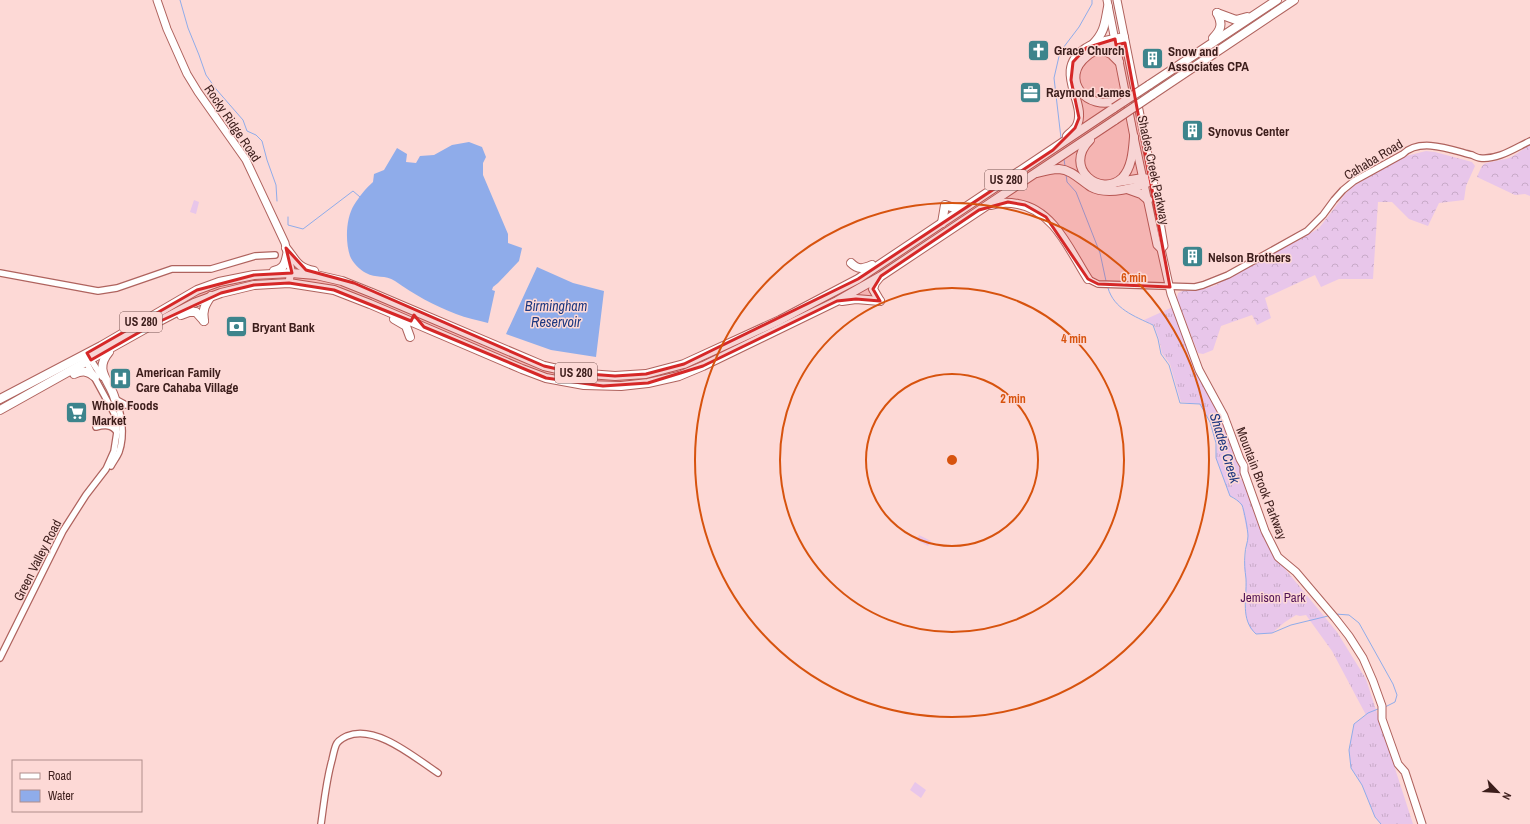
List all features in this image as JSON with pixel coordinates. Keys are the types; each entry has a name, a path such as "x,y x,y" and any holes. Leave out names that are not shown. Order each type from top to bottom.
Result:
{"highway":[{"path":"1074,84 1088,99 1108,104 1119,100 1148,83 1179,60 1192,56 1277,0"},
{"name":"US 280","path":"0,399 115,346 168,317 211,296 254,285 289,283 334,290 411,322 414,317 417,317 428,326 522,369 546,378 584,385 621,386 648,383 685,373 703,366 837,301 881,276 1294,0"},
{"path":"1097,46 1104,29 1108,3"},
{"path":"1203,48 1221,28 1217,13 1236,20 1254,14"},
{"path":"1053,150 1075,128 1079,118 1074,84 1070,71 1078,54 1086,48 1125,40"},
{"path":"1097,46 1111,54 1119,62"},
{"name":"US 280","path":"0,410 55,380 87,358 197,290 219,282 267,274 291,273 316,275 336,280 372,293 544,366 576,374 615,376 646,374 684,364 780,320 858,279 1053,150 1148,83"},
{"path":"1103,128 1083,148 1080,155 1081,166 1087,176 1092,181 1104,184 1153,180"},
{"path":"1115,182 1123,177 1128,169 1132,156 1134,137"},
{"path":"1035,173 1058,169 1069,172 1099,190 1110,191 1127,188 1144,181"},
{"path":"1127,188 1141,194 1148,200"},
{"path":"979,210 995,204 1008,202 1025,205 1035,209 1046,217 1059,232 1088,279"},
{"path":"942,223 946,205 954,208 967,206"},
{"path":"863,286 863,282 867,277 928,232"},
{"path":"267,274 280,270 284,267 286,252"},
{"path":"286,252 296,263 306,270 340,277 366,288 372,293"},
{"path":"842,287 851,276 851,263 855,268 862,269 890,258"},
{"path":"837,301 856,299 880,302 874,289 875,283 881,276"},
{"path":"168,317 177,317 188,312 196,312 204,321 202,314 204,306 211,296"},
{"path":"353,297 369,307 400,321 406,326 411,339 416,330 428,326 502,353 544,366"},
{"path":"115,346 103,360 101,368 113,391 115,400"},
{"path":"55,380 62,380 83,371 95,377"}],"main road":[{"name":"Rocky Ridge Road","path":"157,0 167,29 187,74 246,160 285,243 291,273 289,283"},
{"name":"Shades Creek Parkway","path":"1117,0 1153,180 1164,246 1162,249 1170,287"},
{"name":"Shades Creek Parkway","path":"1108,3 1157,245 1162,249"},
{"name":"Mountain Brook Parkway","path":"1170,287 1177,310 1200,370 1224,416 1244,466 1244,472 1265,530 1278,557 1296,572 1326,607 1349,636 1363,658 1382,706 1382,721 1398,764 1405,772 1422,824"}],"street":[{"name":"Cahaba Road","path":"1088,279 1098,284 1185,288 1203,285 1228,275 1307,231 1323,215 1343,190 1354,181 1403,154 1407,150 1422,146 1441,146 1447,150 1480,158 1495,157 1509,152 1530,141"},
{"path":"0,273 98,290 117,288 172,269 211,269 255,256 275,255"},
{"path":"1167,273 1172,280 1185,288"},
{"name":"Green Valley Road","path":"0,658 49,558 86,495 106,469 114,451 117,432 114,415 87,358"},
{"name":"Green Valley Road","path":"86,495 108,471 119,452 122,432 120,414 115,400 87,358"},
{"path":"115,400 126,405 131,405"},
{"path":"96,427 110,426 117,432"},
{"path":"321,824 329,772 336,745 341,739 351,735 373,735 390,742 438,773"}],"highlighted area":[{"path":"1115,39 1116,45 1125,43 1170,287 1098,284 1088,279 1046,217 1025,205 1008,202 979,210 881,276 873,289 880,301 856,299 837,301 703,366 648,383 603,386 546,378 424,327 414,315 411,321 334,290 289,283 254,285 221,293 152,325 91,360 87,353 197,290 254,275 292,273 286,248 306,270 354,283 544,366 575,373 615,376 646,374 684,364 858,279 1053,150 1075,128 1079,118 1071,80 1073,62 1086,48"}],"green space":[{"path":"1530,145 1530,196 1525,194 1515,195 1477,177 1484,164 1509,158"},
{"path":"1426,151 1472,162 1475,166 1466,186 1464,200 1439,203 1428,226 1409,219 1392,202 1378,202 1373,279 1339,279 1321,287 1315,275 1265,298 1271,318 1257,325 1252,315 1221,326 1213,350 1203,354 1198,353 1179,305 1177,298 1178,293 1182,291 1200,290 1214,286 1306,236 1319,228 1346,193 1355,185 1406,156"},
{"path":"194,200 199,202 196,214 190,212"},
{"name":"Jemison Park","path":"1175,306 1223,420 1264,531 1281,564 1337,632 1366,679 1413,824 1381,824 1375,817 1362,785 1351,768 1349,750 1354,724 1366,715 1332,651 1306,615 1296,615 1272,633 1256,634 1250,628 1246,616 1246,578 1244,568 1248,536 1242,506 1235,498 1230,496 1216,458 1217,443 1210,422 1200,404 1181,402 1170,364 1162,353 1154,325 1144,320"},
{"path":"919,535 931,541 928,546 917,540"},
{"path":"915,782 926,790 921,798 910,790"}],"water":[{"path":"469,142 482,147 486,157 483,163 483,175 508,234 508,243 522,248 519,261 493,287 492,290 495,291 488,323 460,315 440,307 391,279 373,276 366,273 352,261 347,244 347,230 351,210 373,182 374,174 384,170 397,148 407,154 406,162 416,163 420,156 434,155 452,145"},
{"name":"Birmingham Reservoir","path":"537,267 573,283 604,291 596,357 551,350 506,334"}],"waterway":[{"path":"180,0 188,28 206,75 243,120 247,131 256,135 262,141 276,185 277,201"},
{"name":"Shades Creek","path":"1061,138 1054,78 1060,52 1079,27 1092,4 1092,0"},
{"name":"Shades Creek","path":"1064,159 1065,166"},
{"name":"Shades Creek","path":"1066,174 1067,182 1076,192 1100,253 1106,281"},
{"path":"288,217 288,225 303,229 353,191 360,197"},
{"name":"Shades Creek","path":"1108,288 1111,295 1120,307 1132,315 1153,325 1161,354 1169,365 1180,403 1200,404 1210,422 1216,443 1216,458 1230,496 1242,505 1246,520 1248,540 1245,552 1245,608 1251,628 1256,634 1272,633 1291,625 1328,616"},
{"name":"Shades Creek","path":"1335,614 1349,615 1359,623 1393,684 1397,695 1395,702 1385,707"},
{"name":"Shades Creek","path":"1378,709 1368,713 1354,724 1349,750 1351,768 1362,785 1375,817 1381,824"}],"place":[{"name":"Grace Church","path":"1039,50"},
{"name":"Snow and Associates CPA","path":"1152,58"},
{"name":"Raymond James","path":"1031,92"},
{"name":"Synovus Center","path":"1193,131"},
{"name":"Nelson Brothers","path":"1193,257"},
{"name":"Bryant Bank","path":"236,327"},
{"name":"American Family Care Cahaba Village","path":"120,379"},
{"name":"Whole Foods Market","path":"77,412"}]}
